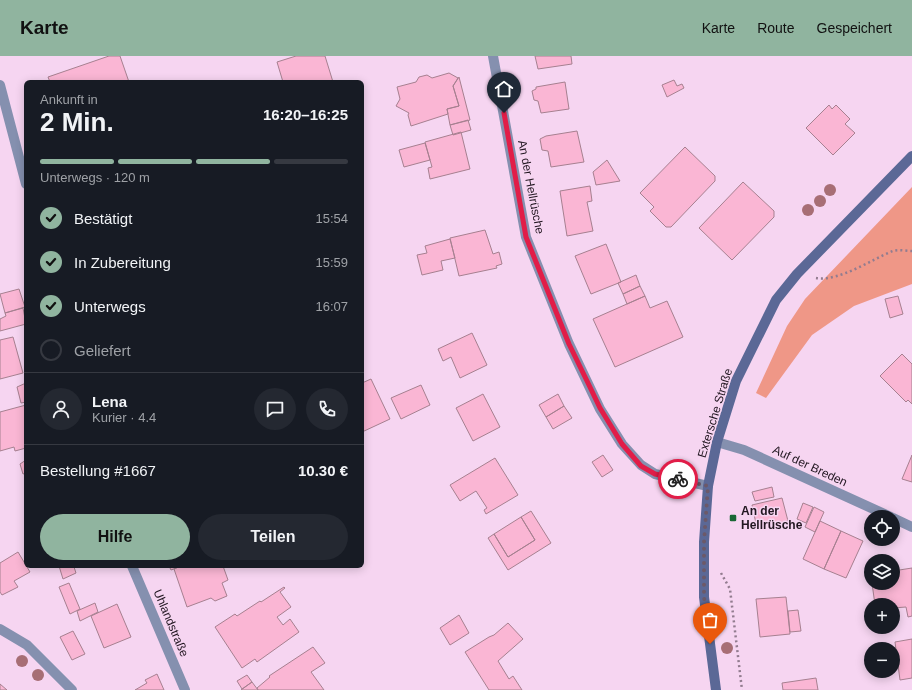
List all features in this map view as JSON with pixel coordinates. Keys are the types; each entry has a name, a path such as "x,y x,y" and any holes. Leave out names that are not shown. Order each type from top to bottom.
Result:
{"main road":[{"name":"Extersche Straße","path":"716,690 704,597 704,542 708,486 717,442 736,381 776,300 797,274 912,156"}],"street":[{"name":"An der Hellrüsche","path":"493,56 526,237 569,344 600,408 622,444 641,466 655,474 708,486"},
{"path":"0,85 24,176"},
{"name":"Auf der Breden","path":"717,442 744,450 875,510"},
{"name":"Auf der Breden","path":"900,522 912,527"},
{"name":"Uhlandstraße","path":"133,568 185,690"},
{"path":"0,629 27,645 72,690"}],"path":[{"path":"797,274 822,279 850,271 895,250 912,251"},
{"path":"719,569 730,590 742,690"}],"shaded area":[{"path":"912,187 912,284 854,306 812,335 766,398 756,393 787,326 805,299"}],"building":[{"path":"109,56 120,56 128,80 49,80 48,77"},
{"path":"296,56 325,56 332,80 282,80 277,62"},
{"path":"535,56 571,56 572,64 538,69"},
{"path":"449,73 458,78 453,86 459,106 447,109 448,114 411,126 408,115 409,113 396,106 400,99 397,87 416,82 419,77 427,75 432,78"},
{"path":"459,77 470,120 450,125 447,109 459,106 453,86"},
{"path":"674,80 677,86 682,84 684,88 667,97 662,85"},
{"path":"565,82 569,109 541,113 538,101 534,100 532,91 536,89 536,87"},
{"path":"829,105 832,109 836,105 850,119 845,124 855,133 833,155 806,128"},
{"path":"468,120 471,130 453,135 450,125"},
{"path":"577,131 584,162 551,167 548,151 542,150 540,139 546,136"},
{"path":"461,132 470,169 430,179 428,168 432,167 425,142"},
{"path":"425,143 430,160 404,167 399,150"},
{"path":"685,147 715,176 715,181 671,227 666,227 650,211 654,207 640,193"},
{"path":"607,160 620,181 596,185 593,172"},
{"path":"743,182 774,211 774,217 732,260 699,228"},
{"path":"590,186 592,201 587,202 593,231 567,236 560,191"},
{"path":"485,230 493,254 499,252 502,264 496,266 497,268 459,276 450,238"},
{"path":"450,239 455,258 441,261 443,270 422,275 417,255 427,253 425,246"},
{"path":"606,244 621,282 591,294 575,256"},
{"path":"636,275 640,286 623,294 618,283"},
{"path":"640,286 645,296 627,304 623,294"},
{"path":"19,289 24,307 5,313 0,294"},
{"path":"645,296 650,308 667,301 683,337 615,367 593,319"},
{"path":"898,296 903,314 890,318 885,299"},
{"path":"23,308 24,325 0,331 0,319 6,316 5,313"},
{"path":"472,333 487,365 460,378 451,357 443,361 438,349"},
{"path":"13,337 23,373 0,379 0,340"},
{"path":"902,354 912,364 912,404 908,400 906,402 880,376"},
{"path":"371,379 390,419 364,431 364,382"},
{"path":"24,384 24,402 21,403 17,387"},
{"path":"421,385 430,405 401,419 391,398"},
{"path":"483,394 500,427 473,441 456,408"},
{"path":"558,394 564,406 546,417 539,405"},
{"path":"24,406 24,449 15,451 14,447 0,451 0,412"},
{"path":"564,406 572,418 553,429 546,417"},
{"path":"603,455 613,470 602,477 592,462"},
{"path":"912,455 912,482 902,479"},
{"path":"495,458 518,495 486,514 484,510 487,508 476,491 460,501 450,485"},
{"path":"24,461 24,474 23,474 20,464"},
{"path":"772,487 774,497 755,501 752,492"},
{"path":"782,498 788,521 757,528 752,505"},
{"path":"803,503 813,507 806,523 797,519"},
{"path":"814,507 824,512 815,532 805,527"},
{"path":"531,511 551,543 508,570 488,538 494,534 508,557 535,540 521,517"},
{"path":"521,517 535,540 508,557 494,534"},
{"path":"820,521 841,531 824,569 803,559"},
{"path":"841,531 863,541 846,578 824,569"},
{"path":"18,552 24,562 24,568 28,568 30,572 14,581 18,587 2,595 0,592 0,563"},
{"path":"60,568 74,568 76,573 63,579"},
{"path":"224,568 228,580 222,583 227,596 215,601 211,598 187,607 174,569"},
{"path":"912,568 912,616 908,617 906,607 900,607 900,598 874,598 873,590 900,590 900,570"},
{"path":"69,583 80,609 70,614 59,587"},
{"path":"284,587 285,588 280,592 291,607 277,617 283,625 290,619 299,632 257,662 255,659 242,668 215,627 235,614 237,616"},
{"path":"786,597 790,634 760,637 756,599"},
{"path":"95,603 98,612 80,621 77,611"},
{"path":"117,604 131,637 104,648 91,616"},
{"path":"798,610 801,631 790,632 788,611"},
{"path":"459,615 469,633 450,645 440,628"},
{"path":"508,623 523,639 498,661 509,679 513,676 522,690 489,690 465,652 494,635"},
{"path":"73,631 85,654 72,660 60,637"},
{"path":"912,639 912,678 900,680 900,642 895,642"},
{"path":"313,647 325,663 311,672 324,690 258,690 257,688 270,677 269,676"},
{"path":"157,674 164,690 135,690 147,683 145,680"},
{"path":"247,675 252,682 242,689 237,681"},
{"path":"816,678 818,690 783,690 782,683"},
{"path":"252,682 258,690 241,690"},
{"path":"0,684 7,690 0,690"}],"way so far":[{"path":"678,479 708,486 704,542 704,597 710,644"}],"place":[{"name":"An der Hellrüsche","path":"733,518"}],"route":[{"path":"504,113 526,237 569,344 600,408 622,444 641,466 655,474 678,479"}]}
